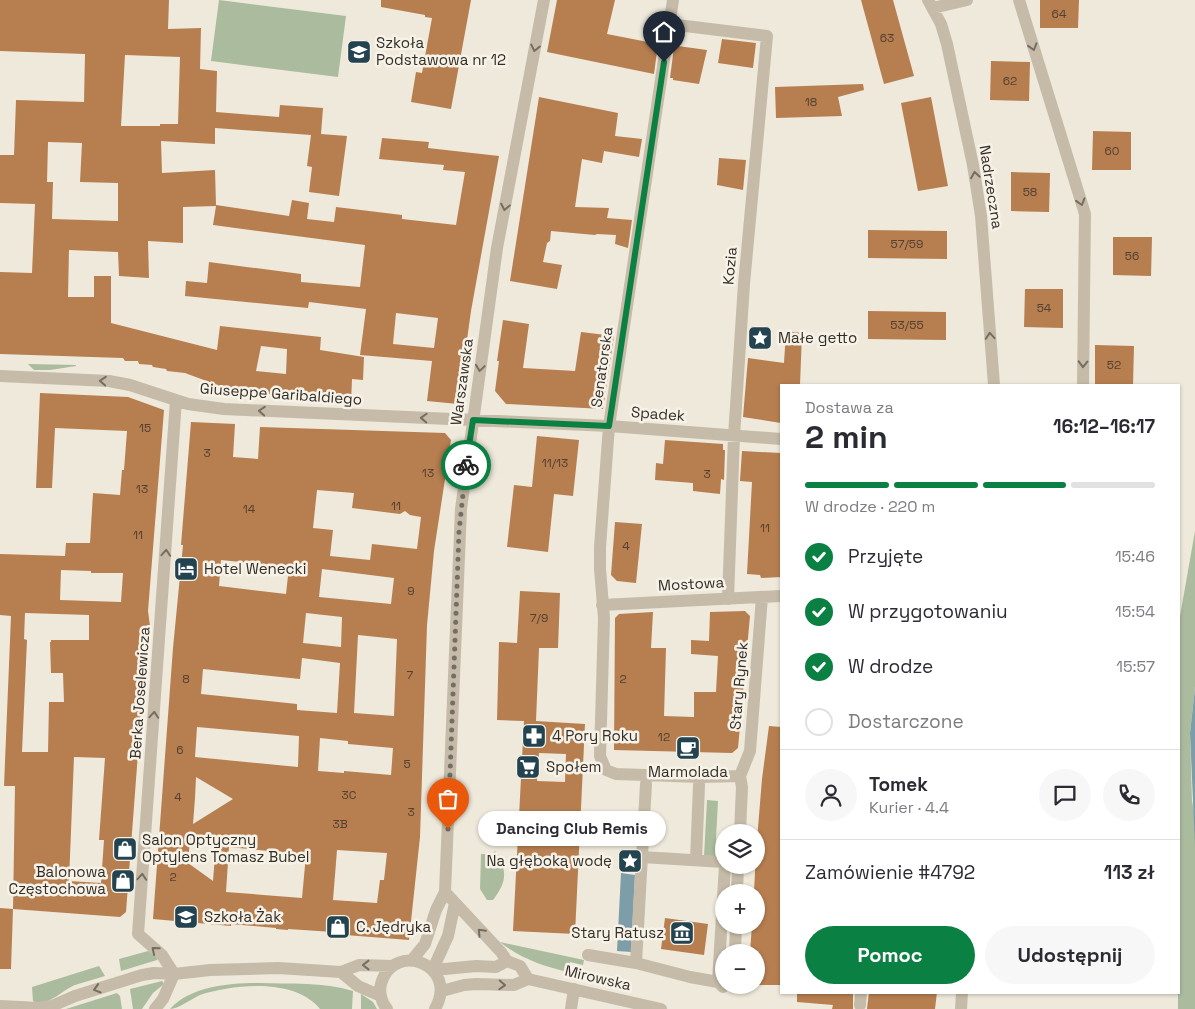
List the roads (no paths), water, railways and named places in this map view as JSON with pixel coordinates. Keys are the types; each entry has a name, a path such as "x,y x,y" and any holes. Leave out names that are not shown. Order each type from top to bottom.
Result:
{"street":[{"name":"Warszawska","path":"412,960 425,944 436,910 445,892 459,532 497,248 544,0"},
{"name":"Senatorska","path":"673,0 609,426 600,546 604,618 600,756 606,770 616,774 740,776"},
{"path":"931,4 967,0"},
{"path":"1019,0 1085,214 1083,384"},
{"name":"Nadrzeczna","path":"931,4 941,24 947,44 973,165 981,216 994,384"},
{"name":"Kozia","path":"669,24 767,36 752,197 734,436 728,599"},
{"name":"Giuseppe Garibaldiego","path":"0,376 109,381 130,385 199,406 266,412 473,420"},
{"name":"Berka Joselewicza","path":"174,974 162,955 138,934 176,400"},
{"name":"Spadek","path":"473,420 609,426 780,439"},
{"name":"Mostowa","path":"602,605 780,596"},
{"name":"Stary Rynek","path":"740,824 742,787 740,776 750,751 762,597"},
{"path":"636,963 646,784"},
{"path":"696,860 699,785"},
{"path":"642,857 715,863"},
{"path":"588,955 636,963 721,984 724,874"},
{"path":"445,892 501,952 507,961 520,966 528,979"},
{"path":"433,970 448,936 455,903"},
{"path":"387,1009 380,996 380,987 387,971 402,962 412,960 427,964 440,980 442,991 436,1009"},
{"path":"433,970 476,966 496,967 507,961"},
{"path":"0,1006 26,1008 52,1006 75,996 154,973 174,974 210,970 278,968 340,972 359,964 393,966"},
{"path":"340,972 358,986 380,996"},
{"path":"155,1009 163,999 174,974"},
{"name":"Mirowska","path":"442,991 476,984 514,986 528,979 661,1009"},
{"path":"571,1009 574,989"},
{"path":"961,1009 962,994"}],"water":[{"path":"1195,688 1195,846 1190,733"},
{"path":"621,873 635,875 631,952 617,951"}],"place":[{"name":"Szkoła Podstawowa nr 12","path":"359,52"},
{"name":"Małe getto","path":"760,338"},
{"name":"Hotel Wenecki","path":"186,569"},
{"name":"4 Pory Roku","path":"534,736"},
{"name":"Marmolada","path":"688,748"},
{"name":"Społem","path":"528,767"},
{"name":"Dancing Club Remis","path":"448,829"},
{"name":"Salon Optyczny Optylens Tomasz Bubel","path":"125,849"},
{"name":"Na głęboką wodę","path":"630,861"},
{"name":"Balonowa Częstochowa","path":"123,881"},
{"name":"Szkoła Żak","path":"186,917"},
{"name":"C. Jędryka","path":"338,927"},
{"name":"Stary Ratusz","path":"682,933"}]}
